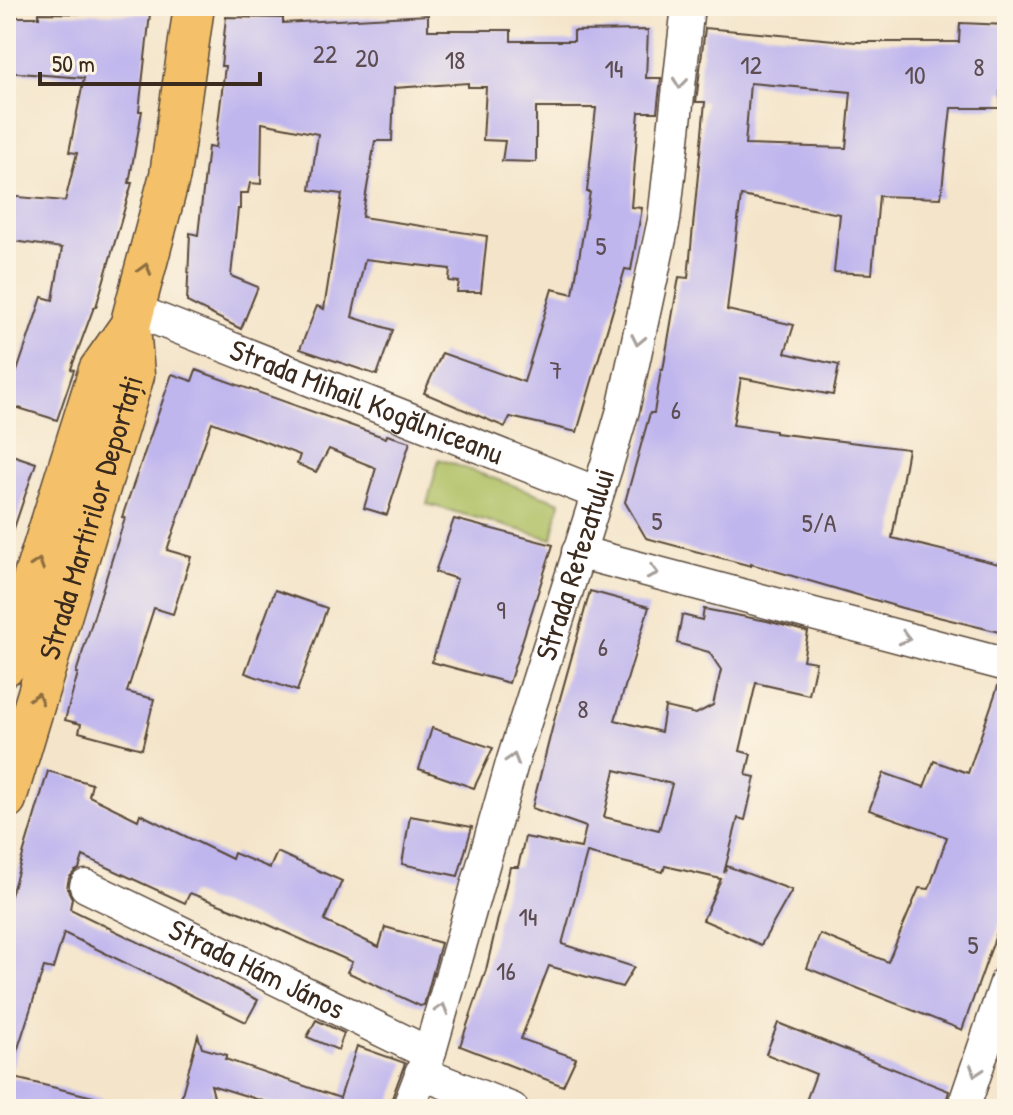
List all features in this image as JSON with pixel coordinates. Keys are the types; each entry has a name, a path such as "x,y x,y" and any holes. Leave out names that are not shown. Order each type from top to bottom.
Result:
{"main road":[{"name":"Strada Martirilor Deportați","path":"6,799 134,375 132,318 170,175 194,6"},
{"name":"Strada Martirilor Deportați","path":"6,665 99,370 132,318"}],"street":[{"name":"Strada Retezatului","path":"408,1109 426,1062 513,760 623,410 664,220 688,6"},
{"name":"Strada Mihail Kogălniceanu","path":"132,318 597,493"},
{"path":"578,552 1007,665"},
{"name":"Strada Hám János","path":"86,886 404,1041 426,1062 512,1109"},
{"path":"963,1109 1007,980"}],"green space":[{"path":"439,459 560,502 552,539 427,504"}],"building":[{"path":"39,13 150,14 139,111 142,111 129,183 132,183 96,307 71,369 74,370 57,420 6,404 42,297 53,300 62,248 6,240 6,196 65,201 77,153 69,152 84,78 6,72 6,17 39,17"},
{"path":"428,15 428,30 511,30 511,41 574,41 574,31 648,30 646,78 661,78 657,112 639,112 631,207 642,208 631,270 625,269 577,432 510,417 505,427 424,393 442,353 524,382 552,289 573,294 590,192 587,192 596,108 536,108 536,162 502,161 505,141 483,140 486,87 468,87 468,83 394,88 392,141 375,141 362,217 487,236 481,292 457,292 459,282 449,281 450,269 365,259 352,317 393,330 377,375 300,349 317,306 324,309 342,194 310,190 318,134 262,123 261,184 250,183 248,193 240,193 231,276 258,287 241,329 187,302 190,233 198,235 208,147 215,148 225,66 221,66 226,17 283,18 283,23"},
{"path":"960,23 1007,25 1007,93 1000,92 1001,108 951,108 941,198 879,196 872,274 834,272 840,214 741,196 727,310 794,325 785,353 839,365 833,395 741,378 733,425 908,449 892,538 1007,566 1007,634 646,538 625,502 650,413 654,413 679,277 688,278 705,102 696,102 705,28 856,42 959,42","holes":["750,83 851,92 846,148 745,145"]},
{"path":"196,370 386,438 387,435 410,442 387,515 364,508 376,468 329,449 316,472 297,464 300,455 212,422 167,550 191,557 173,614 154,608 127,692 154,699 142,749 79,732 81,724 65,720 76,673 125,518 122,517 172,374 192,381"},
{"path":"6,453 36,463 10,540 6,539"},
{"path":"454,519 553,545 509,683 432,662 457,579 435,572"},
{"path":"275,590 327,608 297,691 245,673"},
{"path":"590,591 649,607 615,720 661,732 665,707 696,714 713,705 721,670 709,652 677,643 682,615 702,620 704,609 808,632 803,660 816,662 809,695 756,683 740,751 751,754 746,775 755,777 745,820 738,818 724,873 727,866 792,890 761,945 703,920 721,879 665,866 663,872 587,853 562,944 634,967 622,987 549,966 521,1039 576,1058 563,1086 460,1046 486,970 510,867 518,867 525,837 581,848 586,827 532,808","holes":["615,770 672,784 659,830 604,817"]},
{"path":"999,683 1007,683 1007,904 962,1030 807,968 820,934 888,962 919,888 929,889 947,837 869,810 884,773 924,787 934,761 968,773"},
{"path":"432,728 493,748 474,788 419,769"},
{"path":"48,771 92,784 89,796 138,820 140,814 232,859 234,853 270,868 277,852 342,881 324,921 379,947 385,927 441,943 424,1005 420,1006 347,972 352,962 249,916 190,893 185,903 83,856 79,869 69,878 70,909 258,1000 246,1022 64,933 53,969 44,967 11,1070 6,1069 6,912"},
{"path":"410,816 472,827 458,876 402,864"},
{"path":"316,1020 344,1033 338,1050 307,1037"},
{"path":"778,1023 949,1091 944,1109 803,1109 816,1074 766,1054"},
{"path":"198,1035 202,1048 227,1055 225,1059 340,1098 357,1046 405,1063 388,1109 289,1109 211,1085 217,1109 178,1109"},
{"path":"6,1076 106,1100 104,1109 6,1109"}]}
